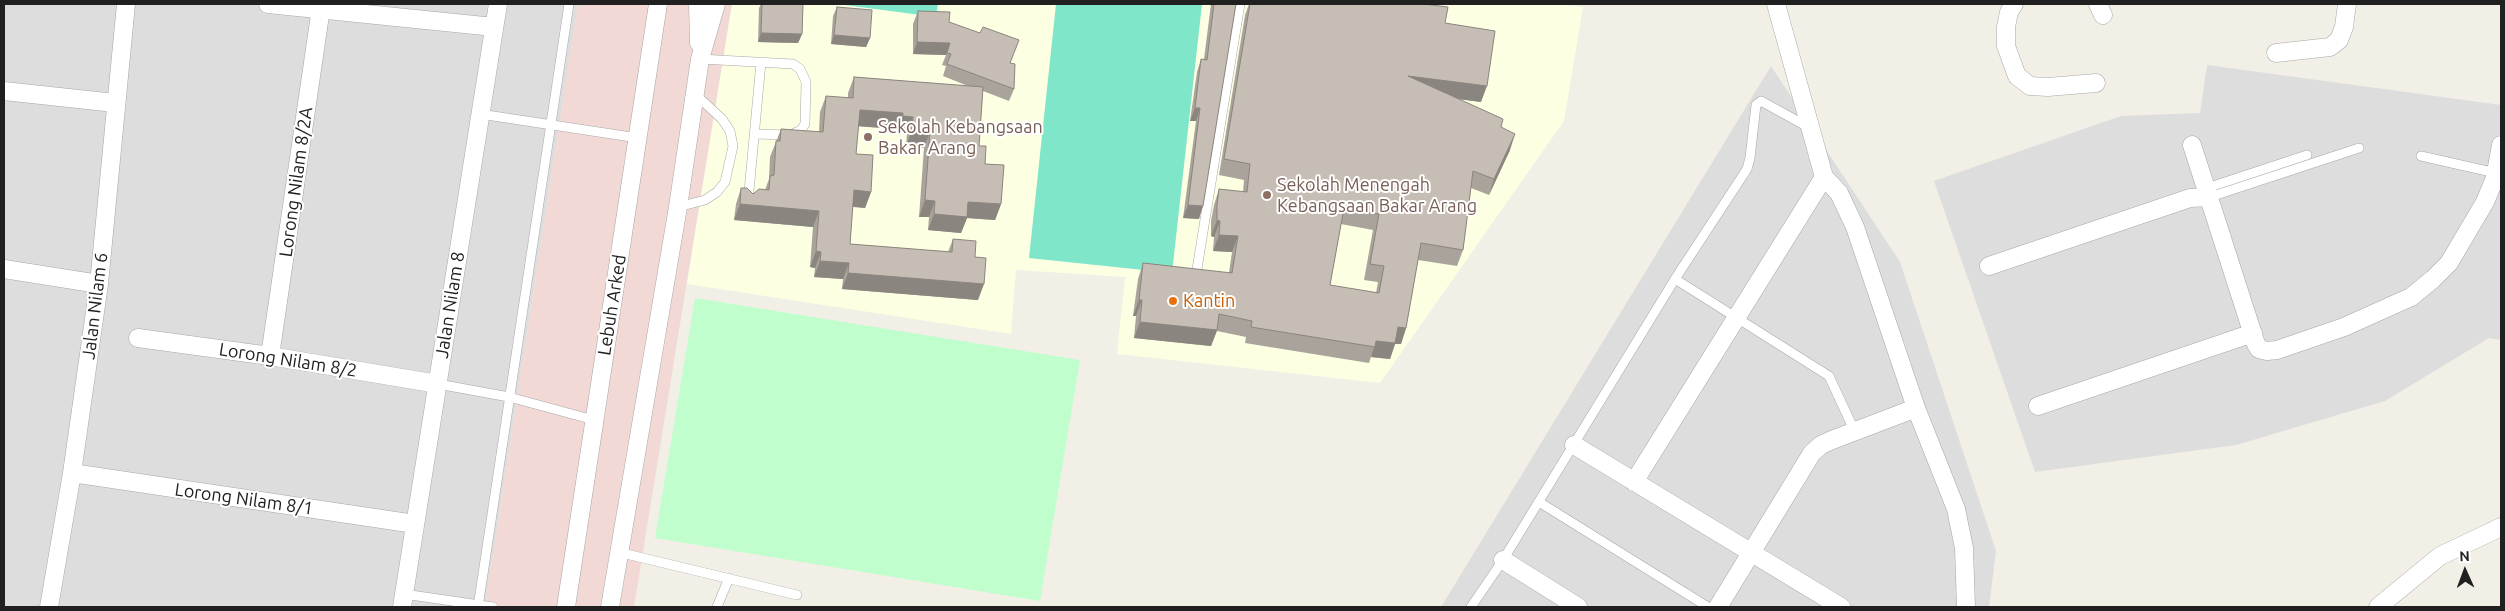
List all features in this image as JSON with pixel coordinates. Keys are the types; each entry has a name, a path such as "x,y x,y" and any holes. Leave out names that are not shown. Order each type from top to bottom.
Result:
{"street":[{"name":"Jalan Nilam 6","path":"49,607 72,473 99,284 126,4"},
{"path":"268,4 494,27"},
{"name":"Jalan Nilam 8","path":"403,601 498,4"},
{"name":"Lebuh Arked","path":"566,607 658,4"},
{"path":"698,4 700,59"},
{"path":"610,607 678,208 700,59 716,4"},
{"path":"1776,4 1824,177 1838,193 1855,227 1916,408 1956,509 1964,548 1966,607"},
{"path":"2014,4 2009,12 2006,27 2006,46 2017,76 2030,86 2048,87 2096,83"},
{"path":"2276,53 2330,47 2339,40 2344,27 2347,4"},
{"name":"Lorong Nilam 8/2A","path":"270,356 321,8"},
{"path":"4,91 115,103"},
{"path":"2192,145 2253,334 2259,349 2267,351 2278,350 2344,327 2410,297 2449,263 2498,177 2501,145"},
{"path":"1634,482 1824,177"},
{"path":"1990,266 2208,192"},
{"path":"4,269 99,284"},
{"path":"2038,406 2253,334"},
{"name":"Lorong Nilam 8/2","path":"138,338 270,356 438,384"},
{"path":"1718,607 1812,453 1821,445 1916,408"},
{"path":"1574,445 1841,607"},
{"name":"Lorong Nilam 8/1","path":"72,473 416,524"},
{"path":"2378,607 2440,556 2501,527"},
{"path":"1503,560 1578,607"}],"lane":[{"path":"478,606 569,4"},
{"path":"1196,275 1240,4"},
{"path":"700,59 793,64 800,69 806,82 805,124 801,130 790,135 754,134"},
{"path":"747,204 761,62"},
{"path":"678,208 705,200 717,192 725,182 733,146 730,131 722,119 695,93"},
{"path":"1471,607 1503,560 1675,280 1746,169 1750,158 1756,105 1761,101 1810,128"},
{"path":"480,114 638,138"},
{"path":"2208,192 2359,148"},
{"path":"2208,192 2306,155"},
{"path":"2421,156 2498,177"},
{"path":"1675,280 1829,376 1836,387 1855,432"},
{"path":"438,384 510,397 594,420"},
{"path":"1539,502 1708,607"},
{"path":"618,552 797,595"},
{"path":"717,607 729,578"},
{"path":"403,601 493,607"}],"shaded area":[{"path":"4,4 578,4 485,607 4,607"},
{"path":"578,4 732,4 634,607 485,607"},
{"name":"Sekolah Menengah Kebangsaan Bakar Arang","path":"732,4 1558,4 1583,7 1564,121 1380,383 1117,354 1125,277 1016,270 1011,334 687,284"},
{"path":"2207,65 2501,105 2501,340 2489,338 2385,401 2236,445 2035,472 1934,181 2121,116 2200,113"},
{"path":"1771,66 1900,262 1996,551 1989,607 1441,607"}],"green space":[{"path":"837,4 938,4 936,17"},
{"path":"1056,4 1202,4 1172,273 1029,258"},
{"path":"695,298 1080,360 1040,601 655,538"}],"building":[{"path":"762,4 803,4 802,34 761,33"},
{"path":"1214,4 1236,4 1203,206 1188,205 1200,108 1195,108 1201,59 1207,60"},
{"path":"1250,4 1424,4 1448,7 1445,23 1495,31 1487,86 1408,76 1503,119 1501,127 1515,134 1494,179 1473,171 1463,250 1421,243 1406,328 1398,327 1395,343 1376,341 1375,347 1251,327 1252,321 1219,314 1217,330 1140,322 1142,300 1139,300 1143,263 1232,273 1238,236 1219,235 1220,221 1217,220 1217,205 1219,189 1247,192 1250,164 1224,159","holes":["1344,208 1379,214 1370,264 1384,266 1379,293 1330,285"]},
{"path":"837,7 872,10 870,38 834,35"},
{"path":"918,11 950,12 949,22 980,33 983,27 1019,40 1010,63 1015,64 1014,89 947,64 951,54 947,53 950,43 917,42"},
{"path":"854,77 983,87 979,146 986,146 985,164 1004,165 1001,204 968,202 967,217 934,214 935,201 925,200 930,131 912,130 913,117 903,116 903,113 860,110 856,154 873,155 871,192 854,190 850,244 952,252 953,239 976,241 975,257 986,258 984,284 848,273 849,263 820,261 821,252 816,251 819,211 740,204 741,188 747,188 753,194 759,189 769,190 770,176 774,175 776,141 780,141 781,129 823,132 826,96 853,98"}],"place":[{"name":"Sekolah Kebangsaan Bakar Arang","path":"868,137"},
{"name":"Sekolah Menengah Kebangsaan Bakar Arang","path":"1267,195"},
{"name":"Kantin","path":"1173,301"}]}
